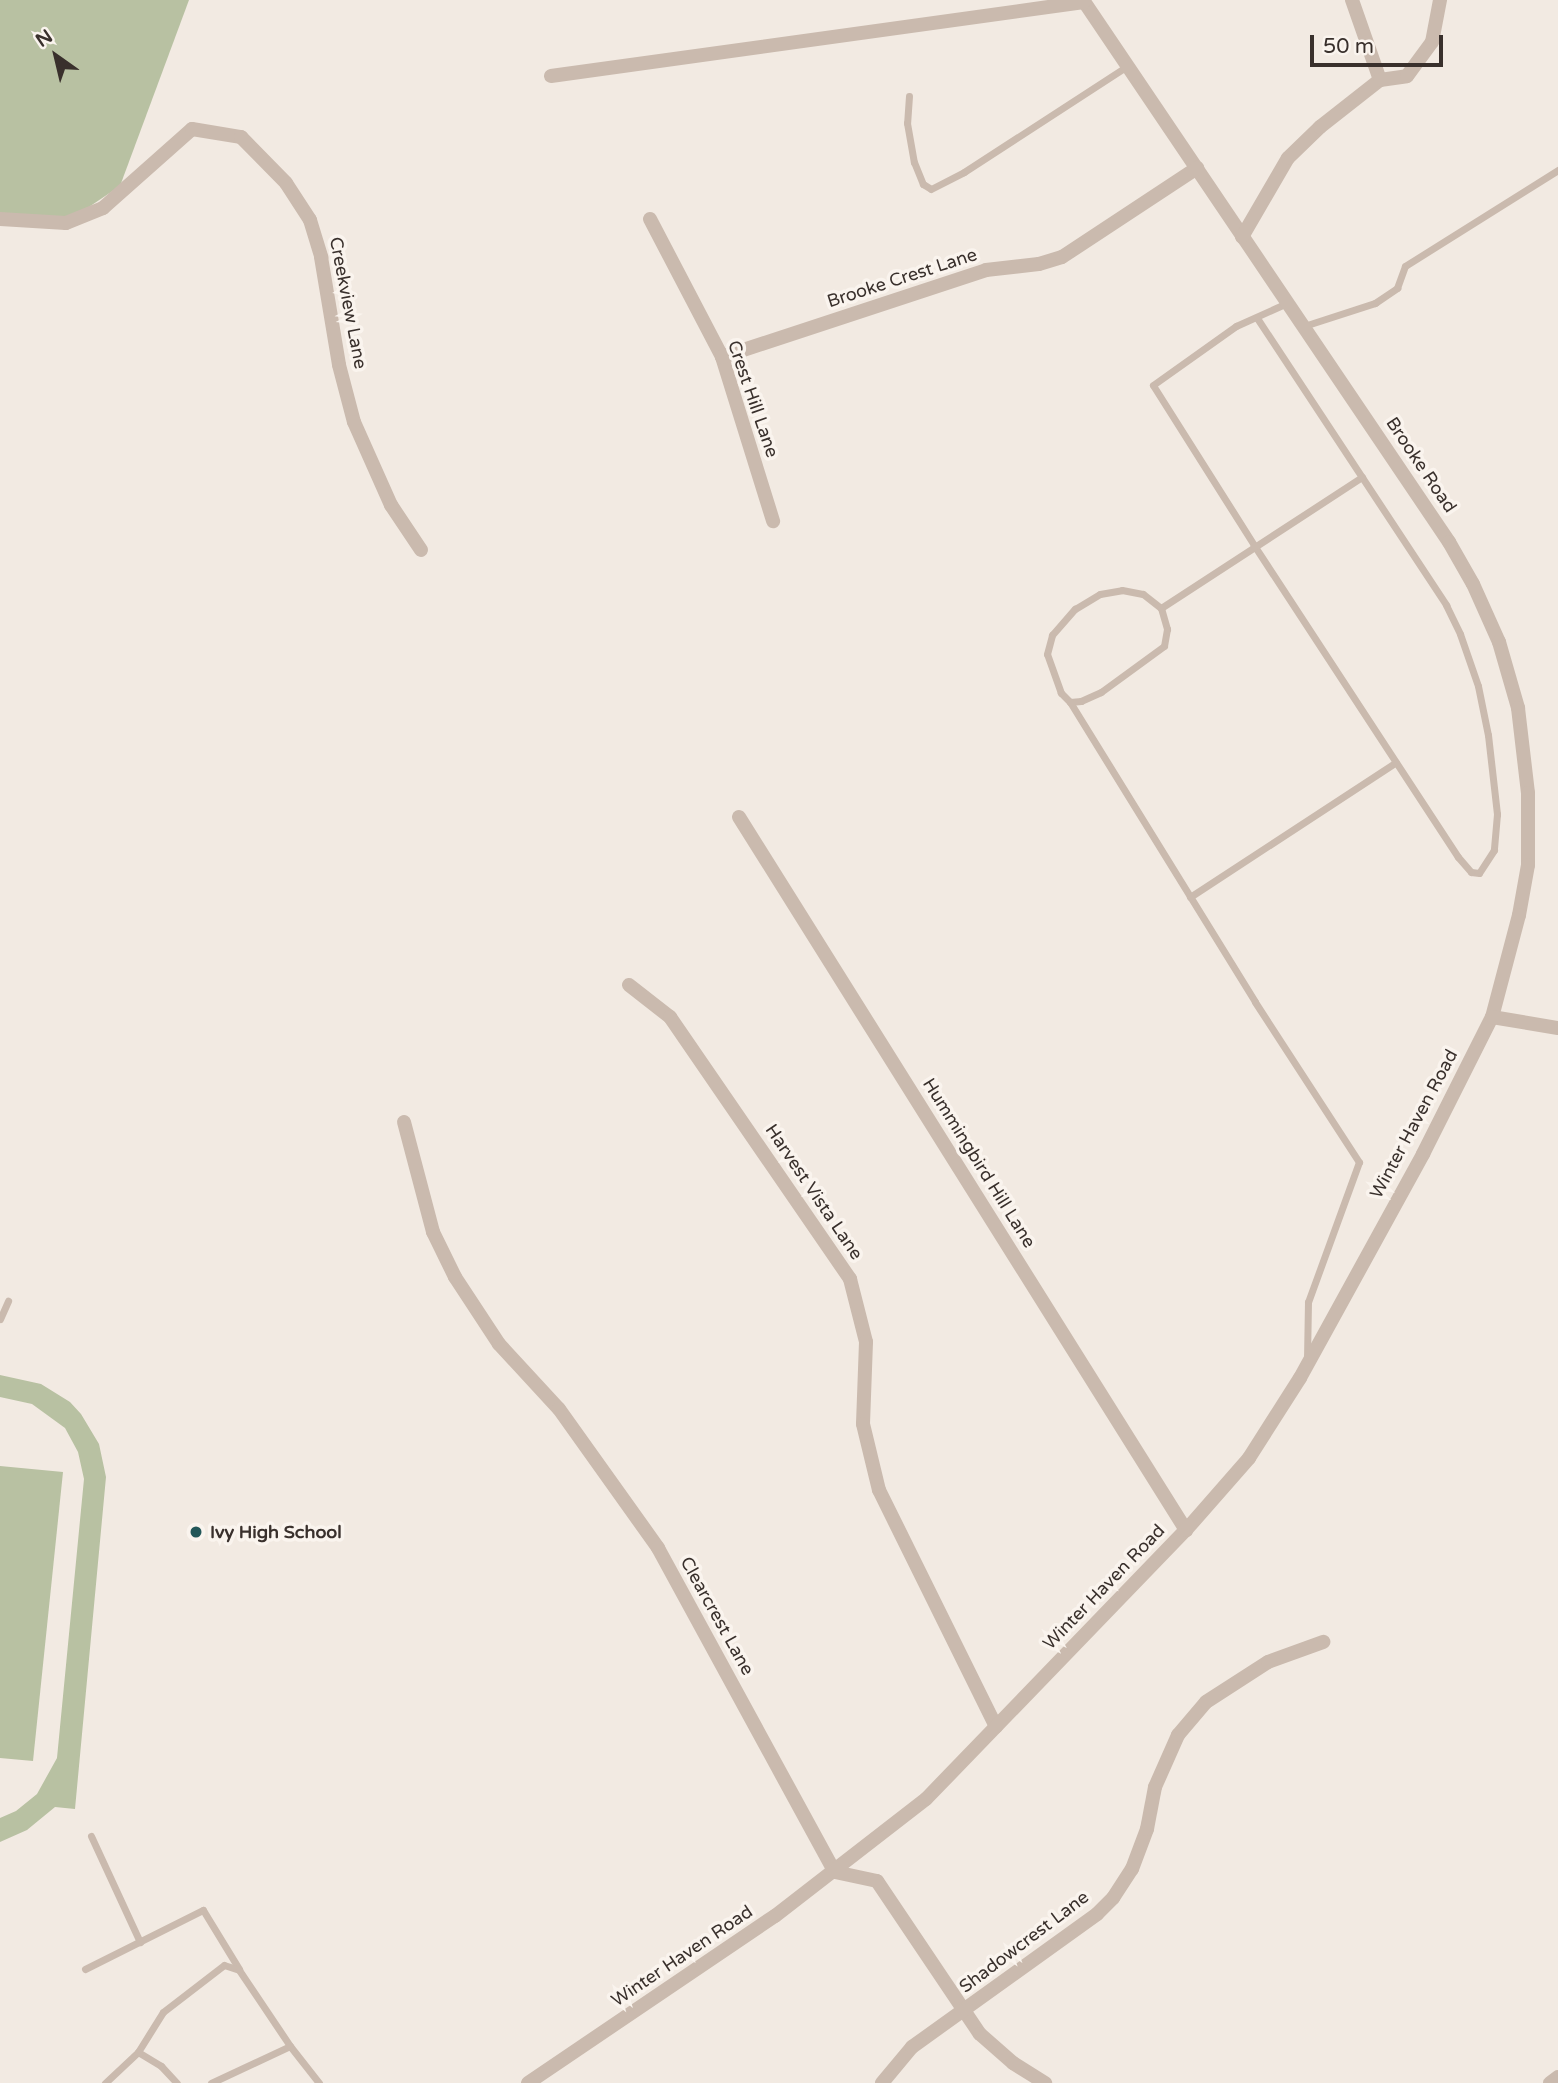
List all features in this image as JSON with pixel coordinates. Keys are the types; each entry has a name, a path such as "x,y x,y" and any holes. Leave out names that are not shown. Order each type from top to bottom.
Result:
{"street":[{"path":"1352,0 1380,80"},
{"path":"1242,237 1288,158 1320,127 1380,80 1406,76 1432,42 1440,0"},
{"path":"551,76 1084,1"},
{"name":"Brooke Road","path":"1084,1 1449,542 1473,584 1499,642 1518,708 1528,793 1528,865 1520,915 1492,1017"},
{"name":"Creekview Lane","path":"0,219 66,223 103,208 192,129 241,137 286,183 310,220 321,257 340,365 354,422 391,505 421,550"},
{"name":"Brooke Crest Lane","path":"722,357 986,270 1039,264 1062,257 1197,168"},
{"name":"Crest Hill Lane","path":"650,219 722,357 773,521"},
{"name":"Hummingbird Hill Lane","path":"739,817 1186,1530"},
{"name":"Harvest Vista Lane","path":"629,985 670,1017 850,1279 866,1342 863,1424 879,1490 996,1727"},
{"path":"1492,1017 1558,1027"},
{"name":"Winter Haven Road","path":"528,2083 775,1916 926,1799 1186,1530 1249,1458 1307,1365 1423,1154 1492,1017"},
{"name":"Clearcrest Lane","path":"404,1122 433,1232 455,1277 499,1344 559,1409 659,1548 835,1872"},
{"name":"Shadowcrest Lane","path":"882,2083 912,2047 1097,1914 1113,1898 1132,1868 1147,1829 1155,1787 1178,1735 1206,1702 1268,1662 1323,1642"},
{"path":"835,1872 877,1881 980,2034 1013,2063 1045,2083"},
{"path":"1550,2083 1558,2077"}],"lane":[{"path":"909,96 907,123 914,162 923,184 931,188 964,172 1128,66"},
{"path":"1304,326 1375,303 1397,288 1405,266 1558,170"},
{"path":"1257,318 1446,606 1478,687 1488,734 1497,814 1494,850 1483,870 1471,872 1458,857 1254,545 1153,384 1236,326 1288,303"},
{"path":"1161,608 1362,477"},
{"path":"1070,702 1080,701 1101,692 1164,646 1167,629 1161,608 1143,594 1122,590 1100,594 1075,609 1052,635 1047,654 1061,693 1070,702 1190,897 1359,1162 1308,1302 1307,1365"},
{"path":"1190,897 1396,762"},
{"path":"0,1319 8,1301"},
{"path":"92,1836 140,1941"},
{"path":"85,1969 203,1910 239,1970 290,2046 319,2083"},
{"path":"105,2083 138,2052 163,2012 224,1965 239,1970"},
{"path":"211,2083 290,2046"},
{"path":"138,2052 161,2066 177,2083"}],"green space":[{"path":"0,0 189,0 120,186 80,213 40,228 0,224"},
{"path":"0,1375 41,1384 70,1402 81,1414 99,1444 106,1477 75,1809 55,1807 27,1830 0,1842 0,1818 16,1811 37,1794 57,1758 84,1479 78,1452 65,1428 32,1404 0,1397"},
{"path":"0,1466 63,1472 33,1761 0,1758"}],"place":[{"name":"Ivy High School","path":"196,1532"}]}
